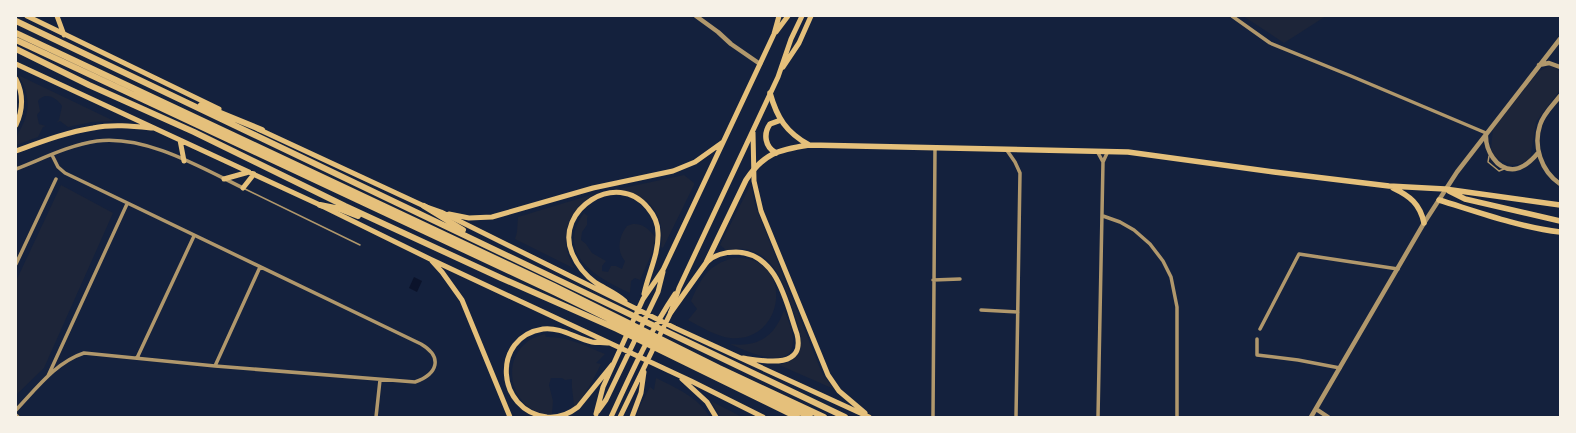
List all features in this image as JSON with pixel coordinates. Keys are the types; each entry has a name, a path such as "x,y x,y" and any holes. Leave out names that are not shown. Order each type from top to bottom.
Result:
{"highway":[{"path":"16,21 845,417"},
{"path":"16,33 554,286 719,368 824,417"},
{"path":"16,40 554,292 810,417"},
{"path":"16,48 388,226 668,353 797,417"},
{"path":"139,80 262,130"},
{"path":"320,205 340,208 379,224 388,226"},
{"path":"424,206 458,227 530,266"}],"main road":[{"path":"27,16 262,130 424,206 441,212 675,328 870,417"},
{"path":"57,16 64,35"},
{"path":"643,299 663,270 774,34 779,16"},
{"path":"774,34 788,16"},
{"path":"778,77 791,39 802,16"},
{"path":"620,417 671,312 679,288 752,130 778,77 799,43 811,16"},
{"path":"16,64 320,205 430,259 611,343 762,417"},
{"path":"16,79 21,89 22,99 21,112 16,125"},
{"path":"770,93 774,108 781,120 794,136 809,145"},
{"path":"776,153 768,146 766,136 770,124 781,120"},
{"path":"16,151 60,136 93,128 126,126 156,129"},
{"path":"752,130 753,169 756,195 761,211 828,375 839,391 870,417"},
{"path":"180,140 184,161"},
{"path":"441,212 475,218 507,214 593,188 673,171 695,162 724,141"},
{"path":"671,312 706,262 746,180 753,169 760,161 776,153 786,149 809,145 1128,152 1274,172 1389,186 1445,190 1560,205"},
{"path":"224,179 252,173"},
{"path":"243,188 252,173"},
{"path":"1389,186 1415,201 1422,214 1424,223"},
{"path":"1445,190 1465,199 1560,221"},
{"path":"596,416 602,392 614,362 643,299 657,251 658,234 655,219 651,212 641,201 627,194 612,192 596,196 584,205 574,219 571,230 570,248 578,265 587,275 596,283 619,296 628,305"},
{"path":"1439,200 1489,216 1560,232"},
{"path":"706,262 720,254 733,252 751,255 764,263 777,278 797,334 798,345 795,353 784,361 763,361 734,356"},
{"path":"430,259 442,272 462,300 510,417"},
{"path":"596,416 606,400 658,292 663,270"},
{"path":"611,417 665,309 679,288"},
{"path":"611,343 593,342 558,330 548,329 535,331 524,336 513,348 507,362 506,377 510,392 526,410 538,415 556,416 572,411 578,407 614,362"},
{"path":"632,417 641,394 645,367"},
{"path":"675,374 707,402 716,417"}],"street":[{"path":"696,16 718,32 731,44 760,64"},
{"path":"1232,16 1270,43 1486,133"},
{"path":"1311,417 1424,223 1445,190 1486,133 1560,39"},
{"path":"1538,66 1550,63 1560,67"},
{"path":"1560,96 1540,124 1538,135 1538,153 1548,171 1560,184"},
{"path":"1486,133 1485,141 1490,154 1495,161 1506,168 1515,169 1523,166 1531,161 1538,153"},
{"path":"16,169 72,148 97,141 115,141 148,145 243,188"},
{"path":"933,417 935,148"},
{"path":"1006,149 1015,162 1020,173 1016,417"},
{"path":"1097,151 1103,162"},
{"path":"1098,417 1103,162 1108,151"},
{"path":"16,410 63,363 74,356 84,353 215,366 415,382 424,379 435,366 436,359 433,353 421,344 65,173 58,167 52,155"},
{"path":"16,264 56,179"},
{"path":"48,377 127,204"},
{"path":"1103,216 1120,222 1134,230 1150,244 1163,261 1171,277 1176,306 1177,417"},
{"path":"137,358 194,236"},
{"path":"1260,329 1299,254 1398,269"},
{"path":"215,366 260,267"},
{"path":"933,280 960,279"},
{"path":"981,310 1018,312"},
{"path":"1257,339 1257,355 1298,360 1340,368"},
{"path":"376,417 380,380"},
{"path":"1316,409 1328,417"}],"lane":[{"path":"243,188 360,245"}],"shaded area":[{"path":"1243,16 1326,16 1284,43"},
{"path":"1552,65 1560,72 1560,90 1536,122 1530,159 1521,164 1512,165 1500,160 1493,155 1491,147 1493,129 1539,71"},
{"path":"18,75 114,121 92,122 68,127 60,121 56,123 59,120 62,106 54,98 44,96 38,101 40,111 37,115 39,124 46,126 43,127 38,137 16,145 17,136 23,124 28,105 24,87"},
{"path":"684,175 694,183 694,185 663,248 661,247 662,234 660,222 650,205 643,199 633,194 609,191"},
{"path":"751,184 755,205 817,361 823,375 834,389 779,365 789,362 797,355 801,339 799,327 789,298 778,274 772,265 753,251 741,249 726,250 720,245"},
{"path":"61,185 113,213 44,368 16,395 16,281"},
{"path":"594,194 584,201 571,218 567,227 566,247 575,269 515,239 518,217"},
{"path":"584,213 588,216 587,225 582,232 581,240 586,244 592,253 606,261 602,266 602,271 608,272 611,266 616,266 622,269 625,261 620,253 620,239 627,226 631,224 639,224 650,231 655,237 652,253 640,280 635,278 631,281 630,293 605,280 583,263 577,252 574,241 576,228"},
{"path":"733,258 753,260 766,269 774,282 776,298 773,314 764,327 749,336 730,338 714,333 688,320 697,309 691,301 702,279 717,264"},
{"path":"414,277 422,281 417,292 409,288"},
{"path":"784,310 793,334 793,342 790,351 784,356 776,358 766,357 745,351 730,344 749,344 764,338 776,327"},
{"path":"545,334 546,337 569,340 605,354 596,363 601,364 586,392 574,408 572,379 565,380 562,378 551,378 549,385 553,401 552,414 539,412 528,407 520,398 515,388 512,376 513,364 518,352 530,340"},
{"path":"656,378 679,389 693,399 710,417 636,417 650,387 654,390"},
{"path":"711,401 742,417 720,417"}]}
